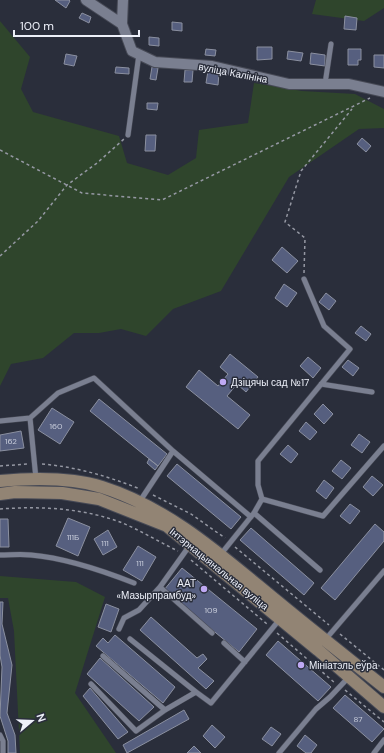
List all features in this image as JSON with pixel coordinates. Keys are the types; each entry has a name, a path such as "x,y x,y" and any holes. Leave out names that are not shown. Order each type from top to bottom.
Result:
{"main road":[{"name":"Інтэрнацыянальная вуліца","path":"0,481 64,480 101,486 137,507 167,526 187,549 280,619 384,707"},
{"name":"Інтэрнацыянальная вуліца","path":"0,494 15,492 62,493 137,507 167,516 221,554 384,687"},
{"path":"318,650 325,640"}],"street":[{"path":"86,0 122,24"},
{"path":"122,24 123,0"},
{"name":"вуліца Калініна","path":"122,24 132,51 155,62 212,66 289,84 349,84 383,92"}],"lane":[{"path":"325,84 331,44"},
{"path":"128,135 139,54"},
{"path":"221,554 252,515 262,499 258,485 258,461 350,349 324,326 304,279"},
{"path":"0,422 30,418 58,393 94,378 173,451 320,570"},
{"path":"321,384 372,392"},
{"path":"30,418 36,480"},
{"path":"262,499 323,516 384,446"},
{"path":"137,507 173,451"},
{"path":"119,629 124,618 139,610 160,587 187,549"},
{"path":"0,555 30,554 67,561 104,571 134,583"},
{"path":"325,640 384,571"},
{"path":"160,587 212,633"},
{"path":"130,639 211,703 280,619"},
{"path":"224,643 246,662"},
{"path":"103,656 165,710"},
{"path":"279,753 316,709 349,677"},
{"path":"91,684 136,731 165,710 196,692"},
{"path":"0,735 3,741 3,753"},
{"path":"375,752 384,740"}],"path":[{"path":"0,150 82,193 162,200 383,92"},
{"path":"304,279 305,238 285,222 300,172 353,107"},
{"path":"0,256 38,221 68,185 97,163 128,135"},
{"path":"0,509 75,509 120,522 187,549 272,629 384,722"}],"green space":[{"path":"316,0 384,0 384,8 364,21 312,14"},
{"path":"0,21 30,57 21,89 33,112 119,136 127,163 168,175 196,158 199,130 248,123 254,83 302,91 355,94 384,109 384,128 359,129 289,177 221,291 173,309 146,336 121,329 99,333 74,333 43,358 11,364 0,386"},
{"path":"0,576 76,582 105,597 75,693 116,753 20,753 14,631 8,598 0,598"}],"building":[{"path":"55,0 69,0 70,1 66,8"},
{"path":"82,13 91,17 89,23 79,18"},
{"path":"345,16 357,18 356,30 344,29"},
{"path":"172,22 182,23 182,31 172,30"},
{"path":"149,37 159,38 159,46 149,45"},
{"path":"257,47 272,47 272,59 257,60"},
{"path":"206,49 216,50 215,56 205,55"},
{"path":"348,49 361,49 361,60 358,60 358,65 348,65"},
{"path":"288,51 303,53 301,61 287,59"},
{"path":"311,53 325,55 325,66 310,64"},
{"path":"66,54 77,56 74,66 64,64"},
{"path":"374,55 384,55 384,68 374,67"},
{"path":"116,67 129,68 129,74 115,73"},
{"path":"152,67 158,68 156,80 150,79"},
{"path":"185,70 193,70 192,82 184,82"},
{"path":"208,71 219,73 218,85 206,83"},
{"path":"147,103 158,103 157,110 147,109"},
{"path":"146,135 156,135 155,151 145,151"},
{"path":"362,138 371,146 366,152 357,144"},
{"path":"282,247 298,261 287,273 272,260"},
{"path":"284,284 297,293 287,307 275,298"},
{"path":"326,293 336,301 329,310 319,302"},
{"path":"361,326 371,334 366,341 355,333"},
{"path":"230,354 258,377 246,392 237,384 227,396 250,415 238,429 186,387 199,370 218,386 228,374 220,367"},
{"path":"308,357 321,368 313,378 300,366"},
{"path":"348,360 359,368 353,376 342,367"},
{"path":"99,399 167,454 158,466 90,411"},
{"path":"323,404 333,414 324,424 314,414"},
{"path":"52,408 74,422 60,444 38,430"},
{"path":"306,422 317,432 310,440 299,431"},
{"path":"21,431 24,448 0,451 0,435"},
{"path":"359,434 370,442 362,453 351,445"},
{"path":"288,445 298,454 291,463 280,454"},
{"path":"149,459 158,466 155,470 147,463"},
{"path":"341,460 351,468 342,479 332,471"},
{"path":"177,464 241,517 231,529 167,476"},
{"path":"372,476 383,485 373,496 363,487"},
{"path":"324,480 334,488 326,499 316,491"},
{"path":"350,504 360,511 350,524 340,516"},
{"path":"68,518 90,527 78,556 56,546"},
{"path":"0,519 8,519 9,547 0,547"},
{"path":"375,524 384,532 384,541 335,600 321,588"},
{"path":"251,528 314,583 304,595 240,540"},
{"path":"108,530 117,547 103,555 94,539"},
{"path":"138,546 156,557 142,581 123,570"},
{"name":"ААТ «Мазырпрамбуд»","path":"182,568 257,629 239,652 164,590"},
{"path":"0,602 3,602 2,624 12,665 7,713 15,735 16,753 8,753 8,741 0,716 2,667 0,655"},
{"path":"106,604 119,609 111,632 98,627"},
{"path":"151,617 197,658 203,654 207,659 198,668 214,681 206,689 140,630"},
{"path":"115,635 175,687 163,703 96,646 103,638 108,643"},
{"path":"278,641 331,687 318,701 266,655"},
{"path":"100,658 154,707 139,721 87,674"},
{"path":"90,688 128,732 118,739 83,696"},
{"path":"345,695 384,729 372,742 333,708"},
{"path":"184,710 189,719 127,753 123,745"},
{"path":"212,725 225,737 215,748 203,736"},
{"path":"271,727 281,734 272,746 262,739"},
{"path":"305,735 317,745 311,753 306,753 297,746"},
{"path":"194,746 201,753 187,753"}],"place":[{"name":"Дзіцячы сад №17","path":"223,382"},
{"name":"ААТ «Мазырпрамбуд»","path":"204,589"},
{"name":"Мініатэль еўра","path":"301,665"}]}
